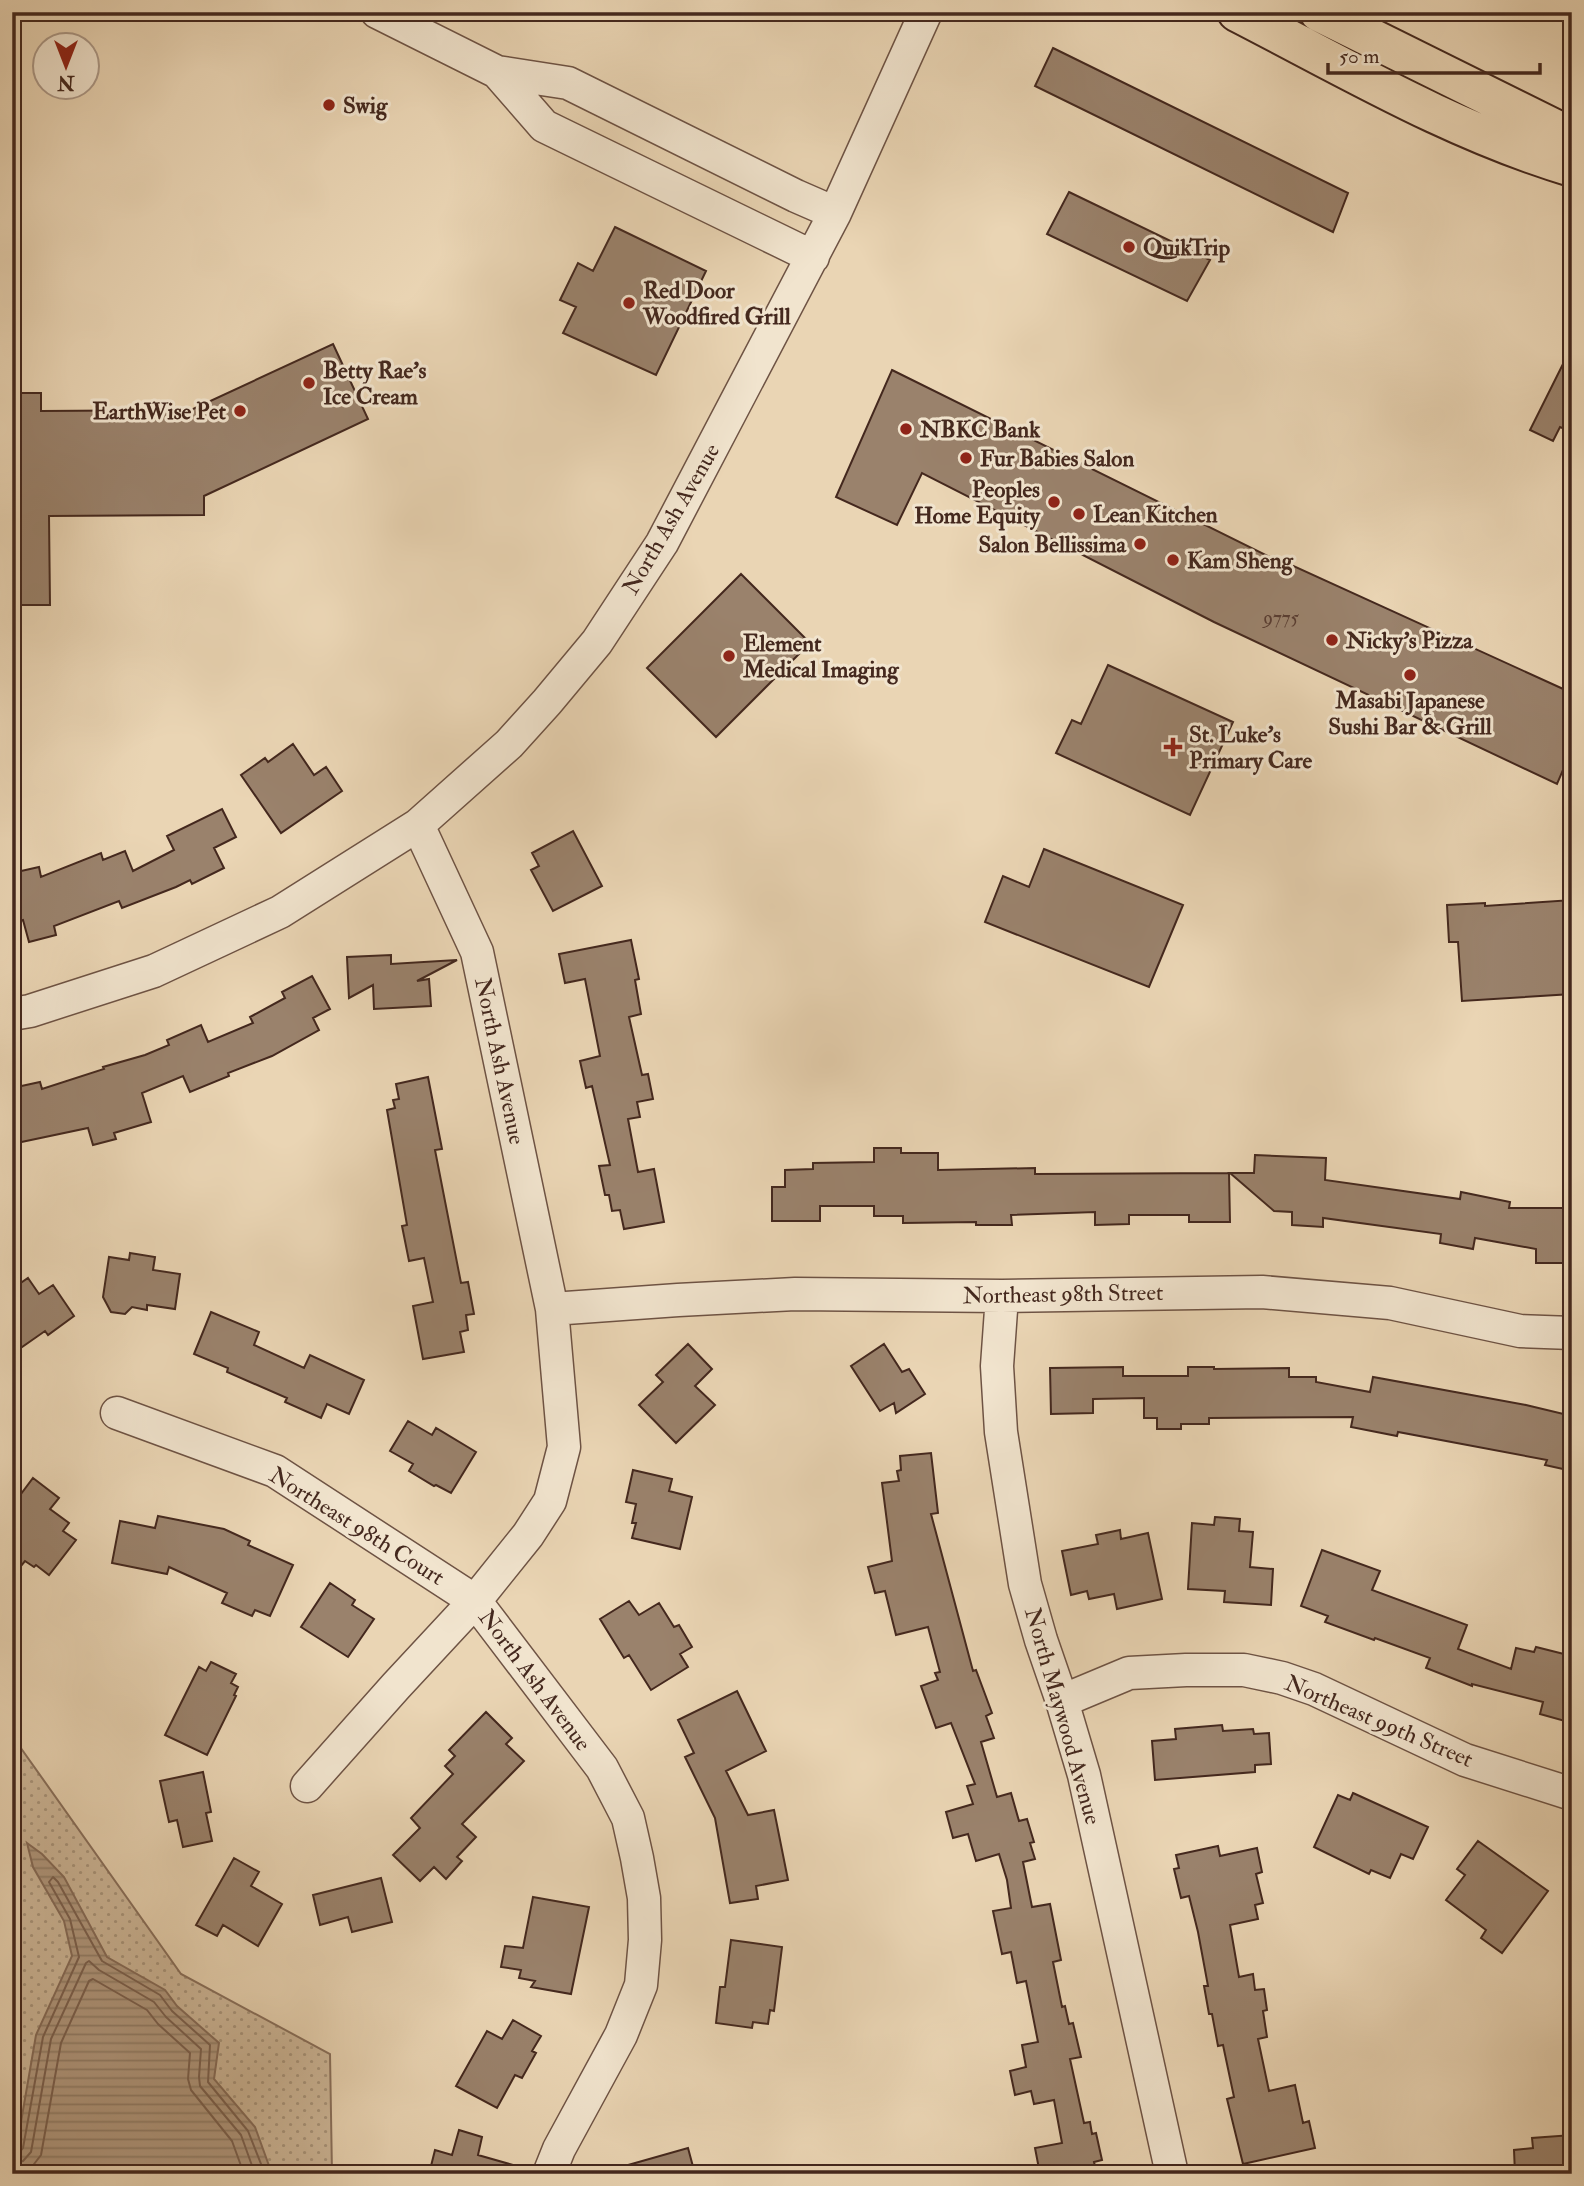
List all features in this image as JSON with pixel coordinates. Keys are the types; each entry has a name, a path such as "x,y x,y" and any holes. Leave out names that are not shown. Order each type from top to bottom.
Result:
{"main road":[{"path":"1237,12 1434,113 1537,157 1572,167"},
{"path":"1319,12 1559,131 1572,146"}],"street":[{"path":"377,12 496,72 568,83 835,213"},
{"name":"North Ash Avenue","path":"549,2174 559,2149 621,2035 641,1985 645,1940 644,1898 628,1818 602,1768 475,1601 528,1535 550,1502 564,1447 551,1309 477,952 418,825 509,744 597,642 662,543 835,213 926,12"},
{"path":"496,72 544,126 813,257"},
{"path":"12,1014 30,1011 154,971 280,912 418,825"},
{"name":"Northeast 98th Street","path":"551,1309 796,1294 1002,1296 1262,1292 1390,1303 1520,1331 1572,1334"},
{"name":"North Maywood Avenue","path":"1002,1296 997,1366 1001,1432 1025,1584 1084,1774 1172,2174"},
{"name":"Northeast 98th Court","path":"117,1413 275,1471 475,1601"},
{"path":"307,1786 475,1601"},
{"name":"Northeast 99th Street","path":"1062,1700 1129,1673 1244,1670 1282,1678 1314,1689 1465,1760 1572,1794"}],"shaded area":[{"path":"12,1732 181,1974 330,2054 332,2174 12,2174"}],"water":[{"path":"27,1843 64,1877 107,1957 165,1990 177,2006 219,2043 214,2079 255,2127 272,2174 12,2174 36,2035 72,1956 64,1921 33,1867"}],"building":[{"name":"QuikTrip","path":"1053,48 1348,193 1333,232 1035,86"},
{"name":"QuikTrip","path":"1069,192 1210,260 1187,301 1047,234"},
{"name":"Red Door Woodfired Grill","path":"615,227 706,271 656,375 563,333 576,307 560,300 578,263 593,271"},
{"path":"333,344 368,419 204,496 204,515 49,516 50,605 12,605 12,393 41,393 41,411 191,410"},
{"path":"1572,346 1572,432 1560,427 1553,441 1530,430"},
{"path":"892,370 1286,565 1287,563 1572,693 1572,749 1557,784 1214,622 922,473 897,525 836,497"},
{"name":"Element Medical Imaging","path":"741,574 810,643 716,737 647,668"},
{"path":"1108,665 1233,722 1190,815 1056,753 1072,720 1081,724"},
{"path":"293,744 314,775 326,767 342,791 281,833 241,775 265,758 268,762"},
{"path":"222,809 236,837 214,848 224,868 192,884 190,880 122,908 119,901 54,926 56,935 29,942 23,920 12,923 12,873 39,867 41,877 101,853 103,860 125,851 133,871 174,850 167,836"},
{"path":"573,831 602,886 553,911 531,870 539,866 532,853"},
{"path":"1044,849 1183,905 1149,987 985,922 1003,876 1029,887"},
{"path":"1572,900 1572,994 1462,1001 1458,942 1449,942 1447,905 1485,903 1485,906"},
{"path":"631,940 639,979 635,980 641,1014 629,1017 642,1075 648,1074 653,1099 637,1102 640,1117 628,1119 638,1172 654,1169 664,1222 624,1229 620,1210 612,1211 609,1195 605,1195 599,1166 610,1165 592,1086 586,1088 580,1061 600,1056 585,979 565,983 559,954"},
{"path":"391,955 391,964 457,960 417,981 429,979 431,1006 374,1009 373,985 349,998 347,957"},
{"path":"312,976 330,1009 313,1018 319,1030 272,1056 228,1073 229,1076 190,1092 183,1076 142,1093 151,1122 114,1133 116,1139 93,1145 88,1128 12,1144 12,1088 40,1082 42,1089 104,1069 103,1067 169,1045 167,1040 201,1025 208,1042 253,1023 250,1017 285,998 282,992"},
{"path":"428,1077 442,1149 435,1150 461,1283 468,1282 474,1314 466,1315 468,1330 460,1332 464,1352 423,1359 413,1306 433,1302 424,1258 409,1261 402,1226 407,1225 387,1110 395,1108 393,1100 399,1099 396,1084"},
{"path":"874,1148 901,1148 901,1153 938,1153 938,1170 1035,1168 1035,1174 1229,1173 1230,1222 1189,1222 1189,1215 1129,1215 1129,1224 1095,1225 1095,1212 1011,1215 1012,1225 976,1225 976,1222 903,1223 903,1216 874,1216 874,1206 820,1206 820,1221 772,1221 772,1187 785,1187 785,1170 813,1169 813,1163 874,1162"},
{"path":"1255,1155 1326,1158 1325,1180 1460,1199 1461,1192 1510,1202 1509,1208 1572,1208 1572,1263 1536,1263 1536,1249 1475,1238 1473,1249 1440,1243 1441,1234 1323,1218 1323,1227 1292,1225 1292,1212 1274,1211 1230,1173 1254,1173"},
{"path":"130,1253 155,1257 153,1270 180,1274 175,1309 147,1305 147,1310 132,1307 125,1314 111,1312 103,1297 109,1257 129,1260"},
{"path":"28,1278 39,1294 53,1285 74,1316 48,1335 45,1331 12,1354 12,1289"},
{"path":"211,1312 259,1332 254,1345 304,1368 310,1355 364,1380 349,1414 327,1404 321,1418 285,1402 287,1398 227,1372 228,1368 194,1354"},
{"path":"688,1344 712,1369 695,1386 715,1405 676,1443 639,1405 663,1382 656,1375"},
{"path":"884,1344 902,1372 909,1369 925,1394 896,1413 894,1403 880,1411 851,1366"},
{"path":"1123,1367 1123,1376 1188,1376 1188,1367 1289,1368 1289,1377 1316,1377 1316,1382 1370,1392 1373,1377 1526,1405 1572,1416 1572,1471 1545,1465 1547,1460 1398,1432 1397,1436 1351,1427 1353,1417 1209,1418 1209,1424 1181,1424 1181,1429 1157,1429 1157,1418 1144,1418 1144,1398 1093,1399 1093,1413 1051,1414 1050,1368"},
{"path":"408,1421 432,1435 436,1428 476,1452 451,1493 409,1471 413,1464 390,1451"},
{"path":"931,1453 938,1513 931,1514 973,1671 976,1670 992,1713 986,1716 994,1738 981,1742 997,1797 1011,1793 1019,1821 1027,1819 1034,1842 1030,1843 1035,1859 1023,1862 1032,1907 1050,1904 1061,1960 1053,1962 1062,2007 1065,2006 1069,2024 1073,2023 1081,2057 1070,2059 1084,2123 1090,2122 1092,2134 1096,2133 1102,2160 1094,2162 1097,2174 1040,2174 1035,2148 1062,2143 1054,2100 1034,2104 1031,2091 1015,2095 1010,2071 1026,2067 1022,2045 1038,2042 1026,1981 1017,1983 1011,1952 1002,1954 993,1911 1011,1908 1007,1880 999,1854 976,1861 968,1834 953,1838 946,1812 973,1804 967,1786 975,1784 951,1723 936,1728 921,1686 938,1680 935,1673 940,1672 928,1627 896,1635 885,1591 875,1593 868,1567 892,1561 882,1483 899,1481 897,1471 901,1470 900,1456"},
{"path":"633,1470 672,1479 669,1491 692,1497 680,1549 632,1538 636,1523 632,1523 636,1504 626,1502"},
{"path":"33,1478 59,1498 50,1509 69,1523 63,1531 76,1540 49,1575 25,1561 12,1577 12,1506"},
{"path":"158,1516 224,1529 250,1541 248,1545 293,1565 270,1616 255,1610 252,1616 222,1603 227,1593 169,1567 167,1574 112,1563 120,1521 155,1528"},
{"path":"1215,1517 1240,1519 1239,1531 1253,1532 1250,1567 1273,1569 1271,1605 1224,1602 1225,1591 1188,1589 1192,1523 1214,1525"},
{"path":"1120,1530 1121,1539 1148,1533 1162,1599 1117,1609 1114,1594 1089,1599 1087,1591 1071,1595 1062,1551 1098,1544 1096,1535"},
{"path":"1322,1550 1380,1571 1372,1590 1467,1625 1458,1649 1511,1669 1516,1648 1534,1652 1536,1647 1572,1656 1572,1723 1540,1714 1543,1702 1472,1686 1426,1668 1430,1658 1325,1622 1328,1616 1301,1606"},
{"path":"330,1583 355,1600 352,1605 374,1619 348,1657 301,1627"},
{"path":"629,1601 639,1615 659,1603 674,1627 679,1625 692,1647 680,1654 688,1667 651,1690 629,1655 624,1658 600,1619"},
{"path":"211,1662 236,1674 231,1683 238,1687 207,1755 165,1735 199,1667 206,1671"},
{"path":"737,1691 766,1751 726,1771 748,1815 774,1810 788,1880 756,1886 758,1899 730,1903 715,1818 685,1757 694,1753 678,1720"},
{"path":"486,1712 512,1738 506,1744 524,1761 462,1824 476,1837 457,1857 462,1861 446,1879 434,1867 420,1881 393,1855 420,1828 411,1818 453,1774 445,1766 455,1756 449,1750"},
{"path":"1222,1725 1223,1731 1253,1729 1254,1734 1269,1733 1271,1764 1255,1765 1255,1772 1155,1780 1152,1741 1176,1739 1175,1729"},
{"path":"203,1772 211,1812 206,1813 212,1841 183,1847 177,1820 169,1822 160,1781"},
{"path":"1353,1793 1428,1827 1413,1859 1401,1854 1390,1878 1371,1870 1369,1874 1314,1847 1338,1795 1350,1800"},
{"path":"1478,1841 1548,1891 1502,1953 1481,1938 1486,1930 1446,1900 1465,1875 1457,1869"},
{"path":"1218,1846 1220,1856 1257,1848 1262,1872 1256,1874 1263,1903 1255,1905 1258,1919 1230,1925 1239,1977 1253,1974 1255,1990 1264,1989 1267,2010 1263,2011 1267,2037 1258,2039 1269,2091 1295,2085 1303,2123 1309,2121 1315,2148 1243,2164 1227,2099 1234,2097 1223,2045 1218,2046 1212,2014 1209,2014 1204,1986 1208,1986 1198,1932 1189,1896 1181,1898 1174,1869 1179,1868 1176,1855"},
{"path":"234,1858 259,1872 251,1886 282,1904 258,1946 223,1925 217,1936 196,1925"},
{"path":"381,1878 392,1922 352,1932 348,1917 320,1925 313,1895"},
{"path":"533,1897 589,1907 571,1994 531,1987 535,1981 519,1978 521,1970 501,1967 505,1946 523,1948"},
{"path":"731,1940 782,1947 774,2011 770,2010 768,2024 753,2022 752,2028 716,2023 720,1987 725,1987"},
{"path":"513,2020 541,2036 532,2051 536,2053 522,2078 515,2075 497,2108 456,2086 487,2031 502,2039"},
{"path":"459,2130 482,2137 478,2155 520,2167 519,2174 429,2174 435,2150 452,2155"},
{"path":"1572,2135 1572,2174 1515,2174 1514,2150 1533,2148 1532,2138"},
{"path":"688,2148 695,2174 622,2174 621,2167"}],"place":[{"name":"Swig","path":"329,105"},
{"name":"QuikTrip","path":"1129,247"},
{"name":"Red Door Woodfired Grill","path":"629,303"},
{"name":"Betty Rae's Ice Cream","path":"309,383"},
{"name":"EarthWise Pet","path":"240,411"},
{"name":"NBKC Bank","path":"906,429"},
{"name":"Fur Babies Salon","path":"966,458"},
{"name":"Peoples Home Equity","path":"1054,502"},
{"name":"Lean Kitchen","path":"1079,514"},
{"name":"Salon Bellissima","path":"1140,544"},
{"name":"Kam Sheng","path":"1173,560"},
{"name":"Nicky's Pizza","path":"1332,640"},
{"name":"Element Medical Imaging","path":"729,656"},
{"name":"Masabi Japanese Sushi Bar & Grill","path":"1410,675"},
{"name":"St. Luke's Primary Care","path":"1173,747"}]}
